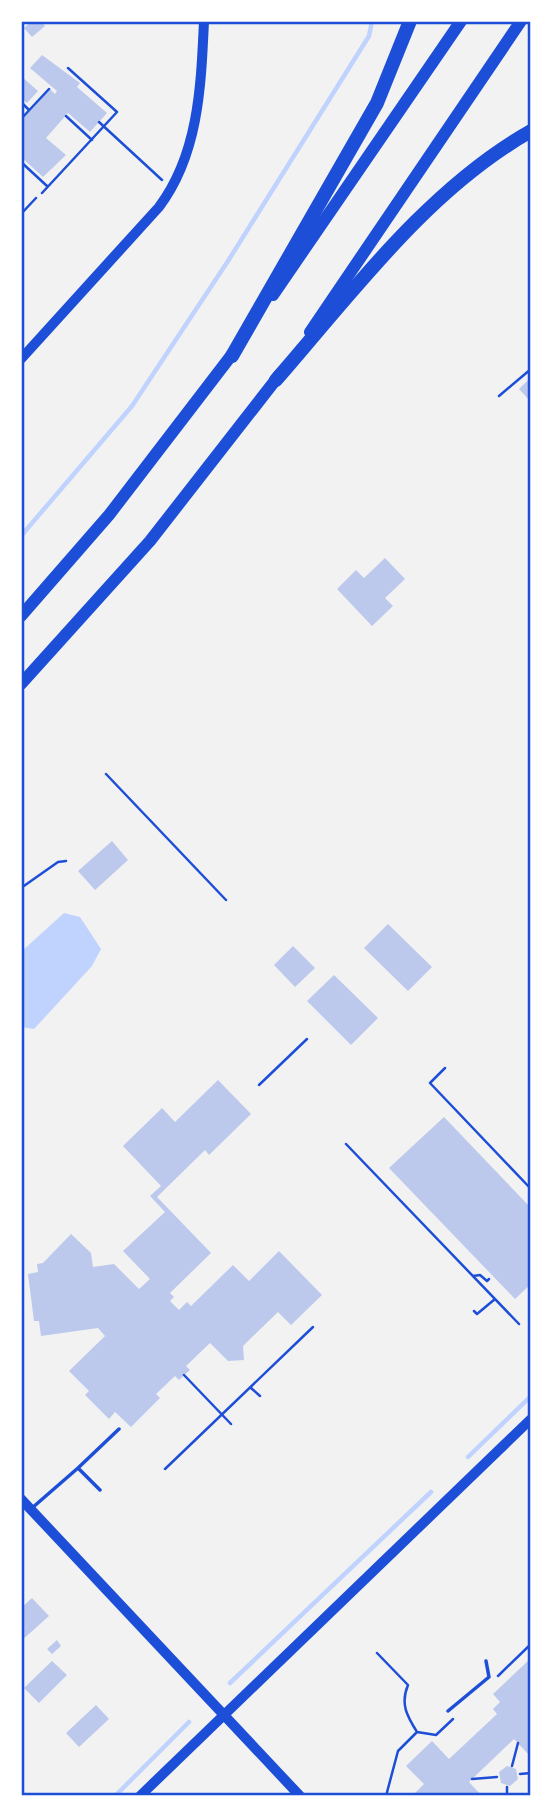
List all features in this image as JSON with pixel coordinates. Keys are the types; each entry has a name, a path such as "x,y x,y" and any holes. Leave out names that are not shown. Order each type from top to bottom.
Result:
{"highway":[{"path":"232,356 377,103 410,21"},
{"path":"21,616 108,515 232,356 461,21"},
{"path":"276,380 521,21"},
{"path":"21,684 150,541 276,380 405,235 490,158 531,131"}],"street":[{"path":"21,359 172,189 190,144 204,21"},
{"path":"140,1796 531,1419"},
{"path":"21,1499 300,1796"}],"lane":[{"path":"32,1509 119,1429"},
{"path":"78,1468 100,1490"},
{"path":"448,1711 489,1677 486,1661"}],"path":[{"path":"42,193 117,112 68,68"},
{"path":"21,119 49,89"},
{"path":"21,103 29,110"},
{"path":"66,116 92,140"},
{"path":"99,122 172,189"},
{"path":"21,162 48,187"},
{"path":"21,214 36,198"},
{"path":"499,396 531,369"},
{"path":"106,775 226,900"},
{"path":"21,888 58,862 66,861"},
{"path":"259,1085 307,1039"},
{"path":"445,1068 430,1083 531,1189"},
{"path":"346,1144 519,1324"},
{"path":"472,1276 480,1275 488,1280 482,1286"},
{"path":"474,1311 477,1314 495,1299"},
{"path":"165,1469 313,1327"},
{"path":"184,1376 231,1424"},
{"path":"251,1388 260,1396"},
{"path":"493,1680 531,1644"},
{"path":"377,1653 408,1685 402,1697 407,1716 417,1732 436,1735 455,1717"},
{"path":"386,1796 398,1751 417,1732"},
{"path":"512,1766 518,1743"},
{"path":"520,1774 531,1773"},
{"path":"472,1779 497,1777"},
{"path":"507,1787 507,1796"}],"water":[{"path":"64,913 80,917 101,949 92,966 34,1029 21,1027 21,952"}],"building":[{"path":"32,21 41,21 45,26 32,37 24,28"},
{"path":"42,55 80,83 77,87 107,113 90,132 68,113 46,138 66,155 43,177 21,157 24,125 21,121 50,89 55,94 57,91 30,68"},
{"path":"21,76 38,91 27,103 21,98"},
{"path":"531,377 531,402 519,389"},
{"path":"385,558 405,579 385,598 393,606 372,626 337,589 356,570 364,578"},
{"path":"112,841 128,860 95,890 78,871"},
{"path":"388,924 432,967 408,991 364,948"},
{"path":"293,946 315,968 295,987 274,965"},
{"path":"334,975 378,1018 351,1045 307,1001"},
{"path":"218,1080 251,1114 209,1155 205,1150 157,1197 211,1253 170,1293 174,1297 170,1301 179,1310 187,1302 191,1306 233,1265 249,1281 279,1251 322,1295 291,1325 278,1312 243,1346 244,1360 228,1361 210,1343 186,1366 190,1370 179,1380 175,1376 156,1394 160,1398 131,1427 115,1412 109,1419 85,1395 89,1391 69,1371 105,1336 98,1328 41,1336 39,1321 34,1321 28,1274 38,1272 37,1264 43,1263 71,1234 91,1253 93,1267 114,1264 139,1289 150,1279 123,1251 165,1212 150,1196 161,1186 123,1146 162,1108 175,1122"},
{"path":"444,1117 531,1208 531,1284 515,1299 389,1168"},
{"path":"32,1598 49,1616 21,1641 21,1608"},
{"path":"57,1640 61,1646 52,1654 47,1649"},
{"path":"531,1658 531,1757 514,1739 469,1782 482,1796 412,1796 424,1784 406,1766 432,1741 449,1759 497,1714 493,1709 500,1702 493,1694"},
{"path":"52,1661 67,1675 39,1703 24,1688"},
{"path":"96,1705 109,1719 79,1747 66,1733"},
{"path":"507,1766 516,1769 518,1779 510,1786 501,1783 499,1772"}],"waterway":[{"path":"21,536 132,406 228,261 369,36 372,21"},
{"path":"468,1457 531,1396"},
{"path":"230,1683 431,1492"},
{"path":"115,1796 189,1722"}]}
